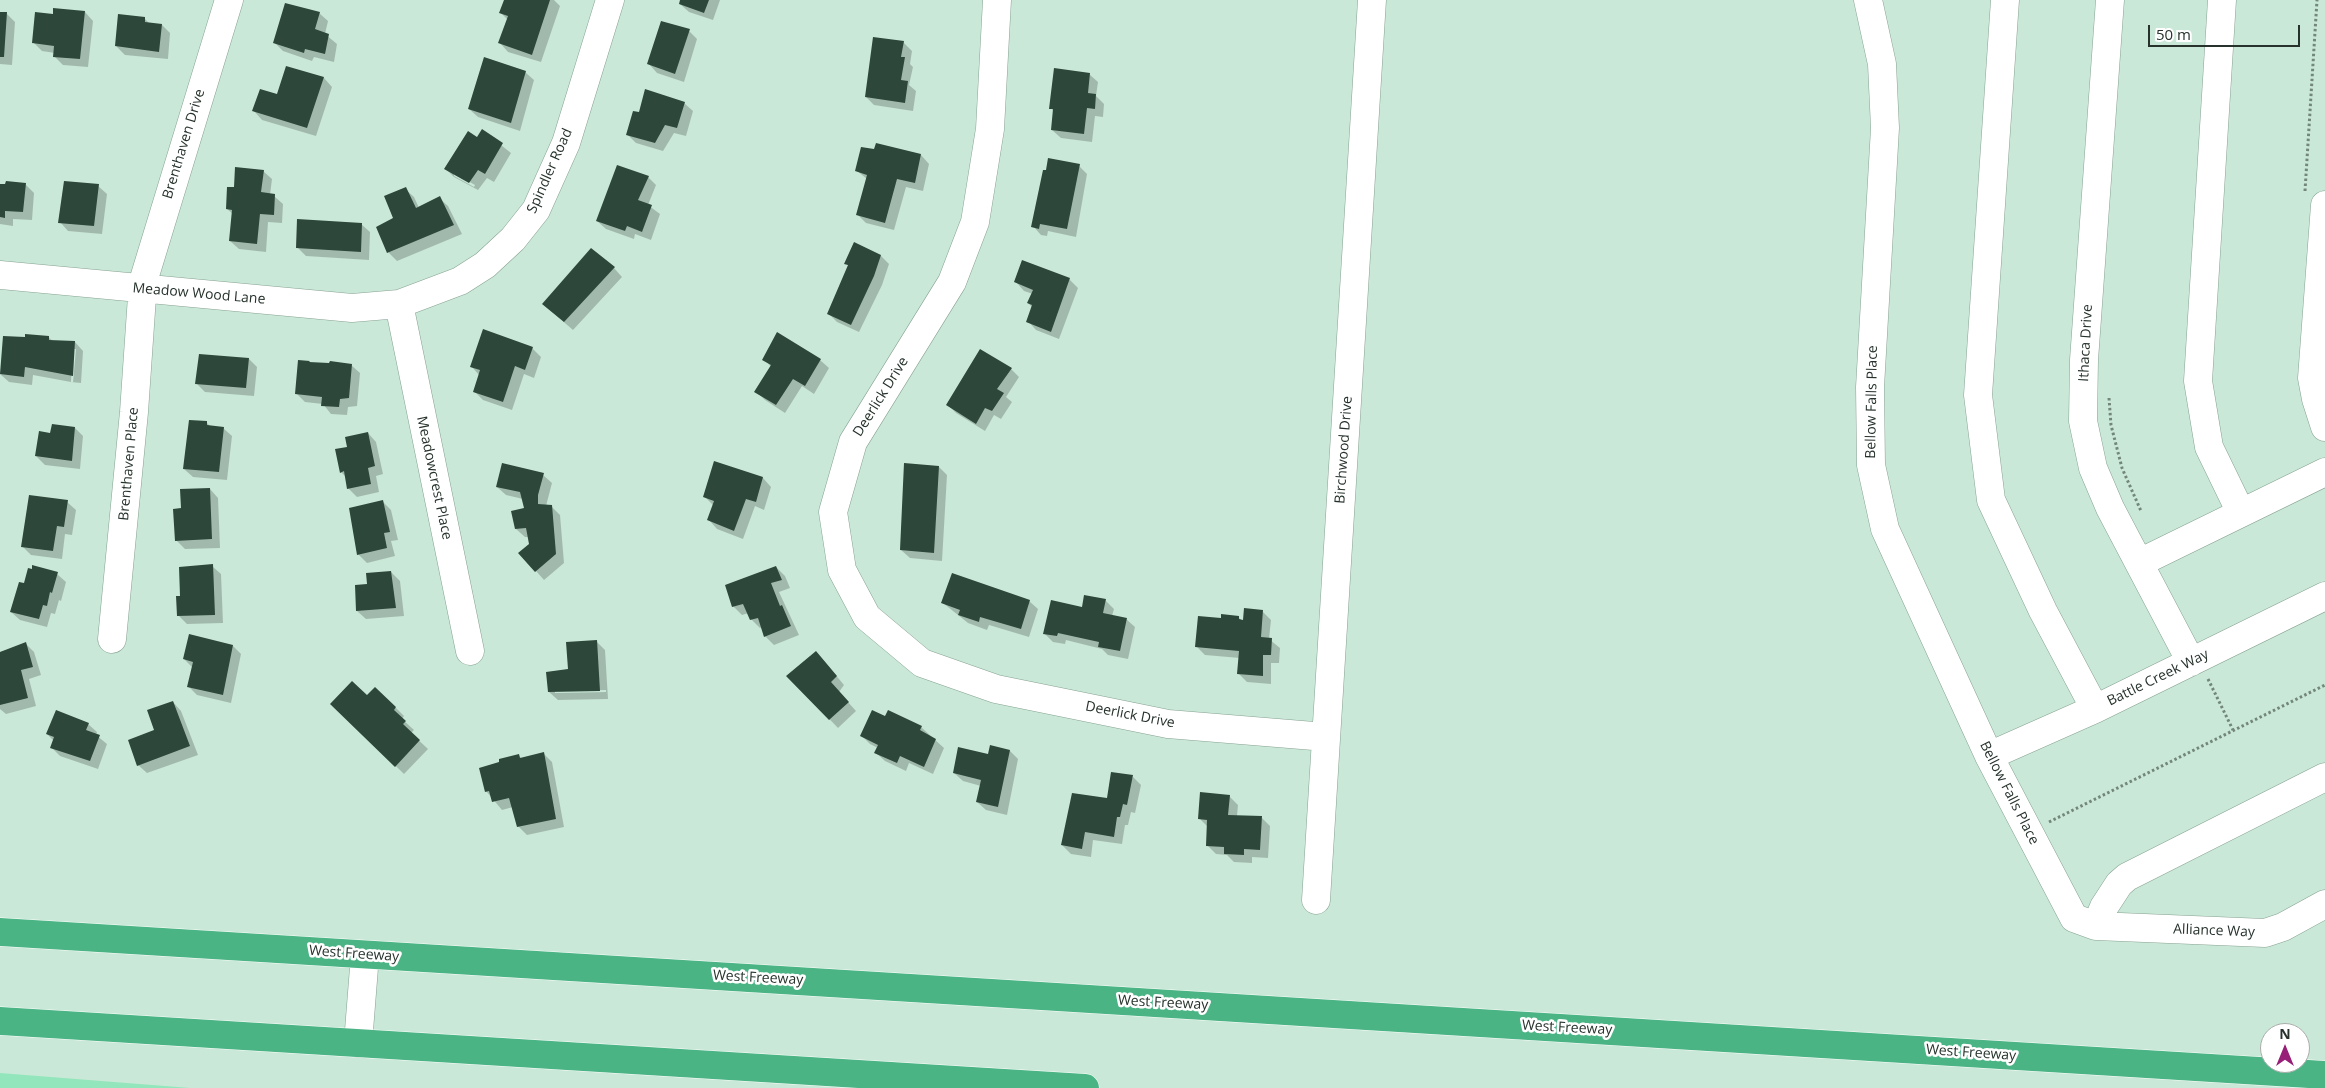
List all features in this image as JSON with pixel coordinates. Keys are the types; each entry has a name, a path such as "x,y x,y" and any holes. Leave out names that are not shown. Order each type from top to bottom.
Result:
{"highway":[{"name":"West Freeway","path":"0,932 2325,1075"},
{"path":"0,1021 1085,1088"}],"street":[{"name":"Brenthaven Drive","path":"142,289 156,236 229,0"},
{"name":"Spindler Road","path":"399,304 460,281 485,265 513,239 536,210 566,143 610,0"},
{"name":"Deerlick Drive","path":"998,0 990,129 975,222 952,282 853,442 833,512 842,570 867,617 922,663 996,689 1168,724 1326,737"},
{"name":"Birchwood Drive","path":"1316,900 1372,0"},
{"name":"Bellow Falls Place","path":"1868,0 1882,64 1885,128 1870,387 1871,465 1885,529 1989,756 2074,918 2096,926"},
{"path":"2006,0 1978,395 1990,500 2043,612 2095,709"},
{"name":"Ithaca Drive","path":"2110,0 2084,360 2083,422 2093,468 2110,508 2199,670"},
{"path":"2222,0 2198,381 2209,447 2240,513"},
{"path":"2325,205 2312,378 2316,399 2325,427"},
{"name":"Meadow Wood Lane","path":"0,275 352,308 399,304"},
{"name":"Brenthaven Place","path":"112,639 134,412 142,289"},
{"name":"Meadowcrest Place","path":"399,304 470,651"},
{"path":"2139,563 2325,472"},
{"name":"Battle Creek Way","path":"1989,756 2095,709 2199,670 2325,596"},
{"path":"2096,926 2104,907 2127,877 2325,777"},
{"name":"Alliance Way","path":"2096,926 2265,933 2283,927 2325,904"},
{"path":"358,1043 365,954"}],"path":[{"path":"2108,391 2111,424 2122,468 2142,513"},
{"path":"2199,670 2233,730"},
{"path":"2045,824 2325,685"}],"green space":[{"path":"0,1073 190,1088 0,1088"}],"building":[{"path":"504,0 550,0 532,55 498,43 508,16 499,13"},
{"path":"680,0 709,0 704,13 679,4"},
{"path":"285,3 320,12 315,29 329,34 325,54 305,49 304,53 273,43"},
{"path":"53,8 85,11 80,59 53,57 54,46 32,43 35,12 53,14"},
{"path":"0,12 7,12 4,57 0,57"},
{"path":"118,14 145,17 145,22 162,24 159,52 115,46"},
{"path":"661,21 690,29 675,74 647,64"},
{"path":"873,37 904,41 901,57 905,57 901,80 908,81 905,103 865,97"},
{"path":"484,57 526,71 511,123 468,109"},
{"path":"286,66 324,77 307,128 252,111 260,89 277,94"},
{"path":"1054,68 1090,73 1088,93 1096,94 1095,109 1087,108 1084,134 1051,130 1053,109 1049,109"},
{"path":"645,89 685,102 677,128 665,125 655,143 626,135 633,111 639,112"},
{"path":"482,129 503,143 485,174 478,170 469,183 444,169 468,131 477,137"},
{"path":"876,143 921,154 915,183 897,179 885,223 856,215 867,175 855,171 861,147 874,149"},
{"path":"1048,158 1080,164 1067,229 1040,224 1039,229 1031,227 1043,170 1046,170"},
{"path":"617,165 649,176 638,200 652,205 642,232 627,226 625,231 596,221"},
{"path":"235,167 264,170 261,192 275,194 274,215 260,214 257,244 229,241 232,210 226,209 227,187 234,187"},
{"path":"6,181 26,183 23,212 5,211 5,218 0,217 0,184 5,184"},
{"path":"64,181 99,184 94,226 58,223"},
{"path":"406,187 416,208 440,196 454,225 387,253 376,227 393,218 384,196"},
{"path":"297,219 362,223 361,252 296,248"},
{"path":"854,242 881,255 874,276 851,325 827,314 848,265 844,264"},
{"path":"591,248 615,267 564,322 542,304"},
{"path":"1022,260 1070,278 1051,332 1026,322 1032,305 1027,303 1033,290 1014,282"},
{"path":"483,329 533,347 525,370 515,366 503,402 473,392 480,370 470,367"},
{"path":"777,332 821,359 805,386 793,379 776,405 754,392 771,365 762,360"},
{"path":"25,334 49,336 49,340 75,341 73,376 25,367 24,377 0,374 3,336 25,337"},
{"path":"980,349 1012,368 997,389 1004,393 992,411 985,408 976,424 946,405"},
{"path":"199,354 249,358 246,388 195,384"},
{"path":"298,360 352,364 349,398 340,399 339,407 321,406 322,397 295,394"},
{"path":"189,420 207,421 207,425 224,427 219,472 183,469"},
{"path":"52,424 75,427 72,461 35,456 39,431 50,433"},
{"path":"368,432 375,466 368,468 371,484 347,489 344,471 340,473 335,449 347,447 345,437"},
{"path":"714,461 763,477 756,502 746,499 734,531 707,520 714,501 703,497"},
{"path":"502,463 544,473 538,495 538,504 552,505 556,554 535,572 518,553 529,544 526,528 515,529 511,511 524,508 520,492 496,487"},
{"path":"904,463 939,466 934,553 900,550"},
{"path":"210,488 212,539 175,541 173,509 181,508 180,489"},
{"path":"29,495 68,500 64,527 57,526 53,551 21,547"},
{"path":"383,500 390,532 384,533 387,548 357,555 349,508"},
{"path":"213,564 215,615 177,616 176,596 180,596 179,567"},
{"path":"32,565 58,572 47,606 43,605 39,619 10,612 19,582 24,583 28,568 32,569"},
{"path":"776,566 782,580 771,583 780,606 782,605 791,626 764,637 758,618 750,620 743,604 732,607 725,585"},
{"path":"391,571 396,608 356,611 355,585 367,584 366,573"},
{"path":"952,573 1030,600 1021,629 980,617 979,622 958,615 960,610 941,603"},
{"path":"1084,595 1106,599 1103,613 1127,618 1120,651 1098,647 1099,642 1058,633 1057,636 1043,634 1051,600 1082,607"},
{"path":"1244,608 1263,610 1261,637 1272,638 1271,655 1263,655 1263,676 1237,674 1239,651 1195,647 1198,616 1221,618 1221,614 1239,616 1239,619 1243,620"},
{"path":"189,634 233,645 223,695 187,687 193,662 183,659"},
{"path":"597,640 600,691 548,692 546,672 568,669 566,642"},
{"path":"26,642 33,667 21,670 28,698 0,705 0,652"},
{"path":"816,651 837,676 831,682 849,702 829,720 786,676"},
{"path":"352,681 367,695 375,687 396,707 394,710 406,721 403,724 420,740 395,767 330,704"},
{"path":"173,701 190,746 137,766 128,740 154,730 147,710"},
{"path":"56,710 89,723 86,730 100,735 90,761 50,748 54,737 46,734"},
{"path":"872,710 885,716 888,710 922,726 920,730 936,739 924,767 900,756 897,763 874,753 878,745 860,736"},
{"path":"990,745 1010,750 998,807 976,802 981,780 953,773 958,747 988,754"},
{"path":"544,752 556,819 517,827 509,798 492,802 489,791 485,792 479,768 499,762 499,759 519,754 520,758"},
{"path":"1111,772 1133,775 1127,805 1123,804 1120,817 1117,817 1114,837 1085,832 1082,849 1061,845 1072,793 1107,798"},
{"path":"1200,792 1230,795 1228,815 1262,816 1260,850 1244,849 1244,855 1224,854 1224,847 1206,846 1207,820 1198,819"}]}
